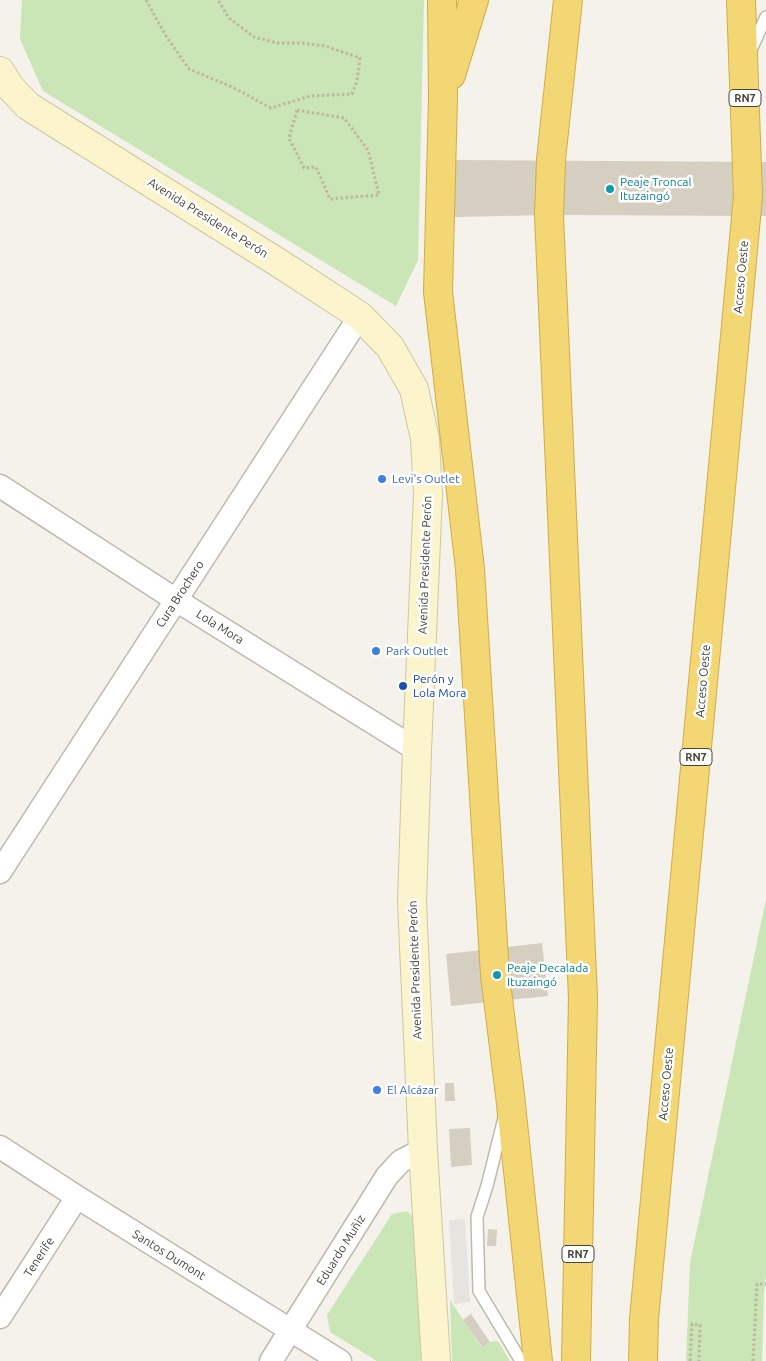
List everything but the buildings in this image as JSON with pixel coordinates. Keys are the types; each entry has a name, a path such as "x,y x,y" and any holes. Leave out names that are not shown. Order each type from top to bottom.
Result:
{"highway":[{"path":"442,0 444,98 438,292 470,568 495,975 510,1095 538,1361"},
{"path":"444,98 474,0"},
{"name":"RN7","path":"568,0 550,160 548,215 583,998 576,1361"},
{"name":"Acceso Oeste","path":"643,1361 645,1309 748,196 741,0"}],"street":[{"name":"Avenida Presidente Perón","path":"0,71 10,87 28,106 360,316 390,346 414,389 425,439 428,495 416,750 412,901 423,1150 436,1361"},
{"name":"Cura Brochero","path":"0,872 360,316"},
{"name":"Lola Mora","path":"0,486 176,600 416,750"},
{"name":"Santos Dumont","path":"0,1147 340,1361"},
{"name":"Eduardo Muñiz","path":"270,1361 387,1176 401,1161 423,1150"},
{"name":"Tenerife","path":"0,1317 77,1197"}],"lane":[{"path":"744,65 766,17"},
{"path":"510,1095 487,1186 477,1217 480,1291 521,1361"}],"path":[{"path":"146,0 166,36 189,69 232,87 271,108 310,96 352,94 357,81 360,58 325,46 302,43 277,43 254,37 229,18 218,0"},
{"path":"298,110 344,118 368,150 379,195 330,199 316,167 304,168 289,138 298,110"},
{"path":"753,1361 757,1284 766,1284"},
{"path":"690,1361 692,1324 700,1325 699,1361"}],"green space":[{"path":"22,0 424,0 418,260 396,306 43,91 20,39"},
{"path":"766,899 766,1274 762,1361 686,1361 690,1263"},
{"path":"407,1211 417,1221 421,1359 420,1361 377,1361 330,1332 327,1315 392,1214"},
{"path":"450,1300 481,1347 490,1342 498,1341 510,1361 452,1361"}],"shaded area":[{"path":"465,1219 470,1302 454,1304 449,1220"}],"place":[{"name":"Peaje Troncal Ituzaingó","path":"610,189"},
{"name":"Levi's Outlet","path":"382,479"},
{"name":"Park Outlet","path":"376,651"},
{"name":"Perón y Lola Mora","path":"403,686"},
{"name":"Peaje Decalada Ituzaingó","path":"497,975"},
{"name":"El Alcázar","path":"377,1090"}]}
